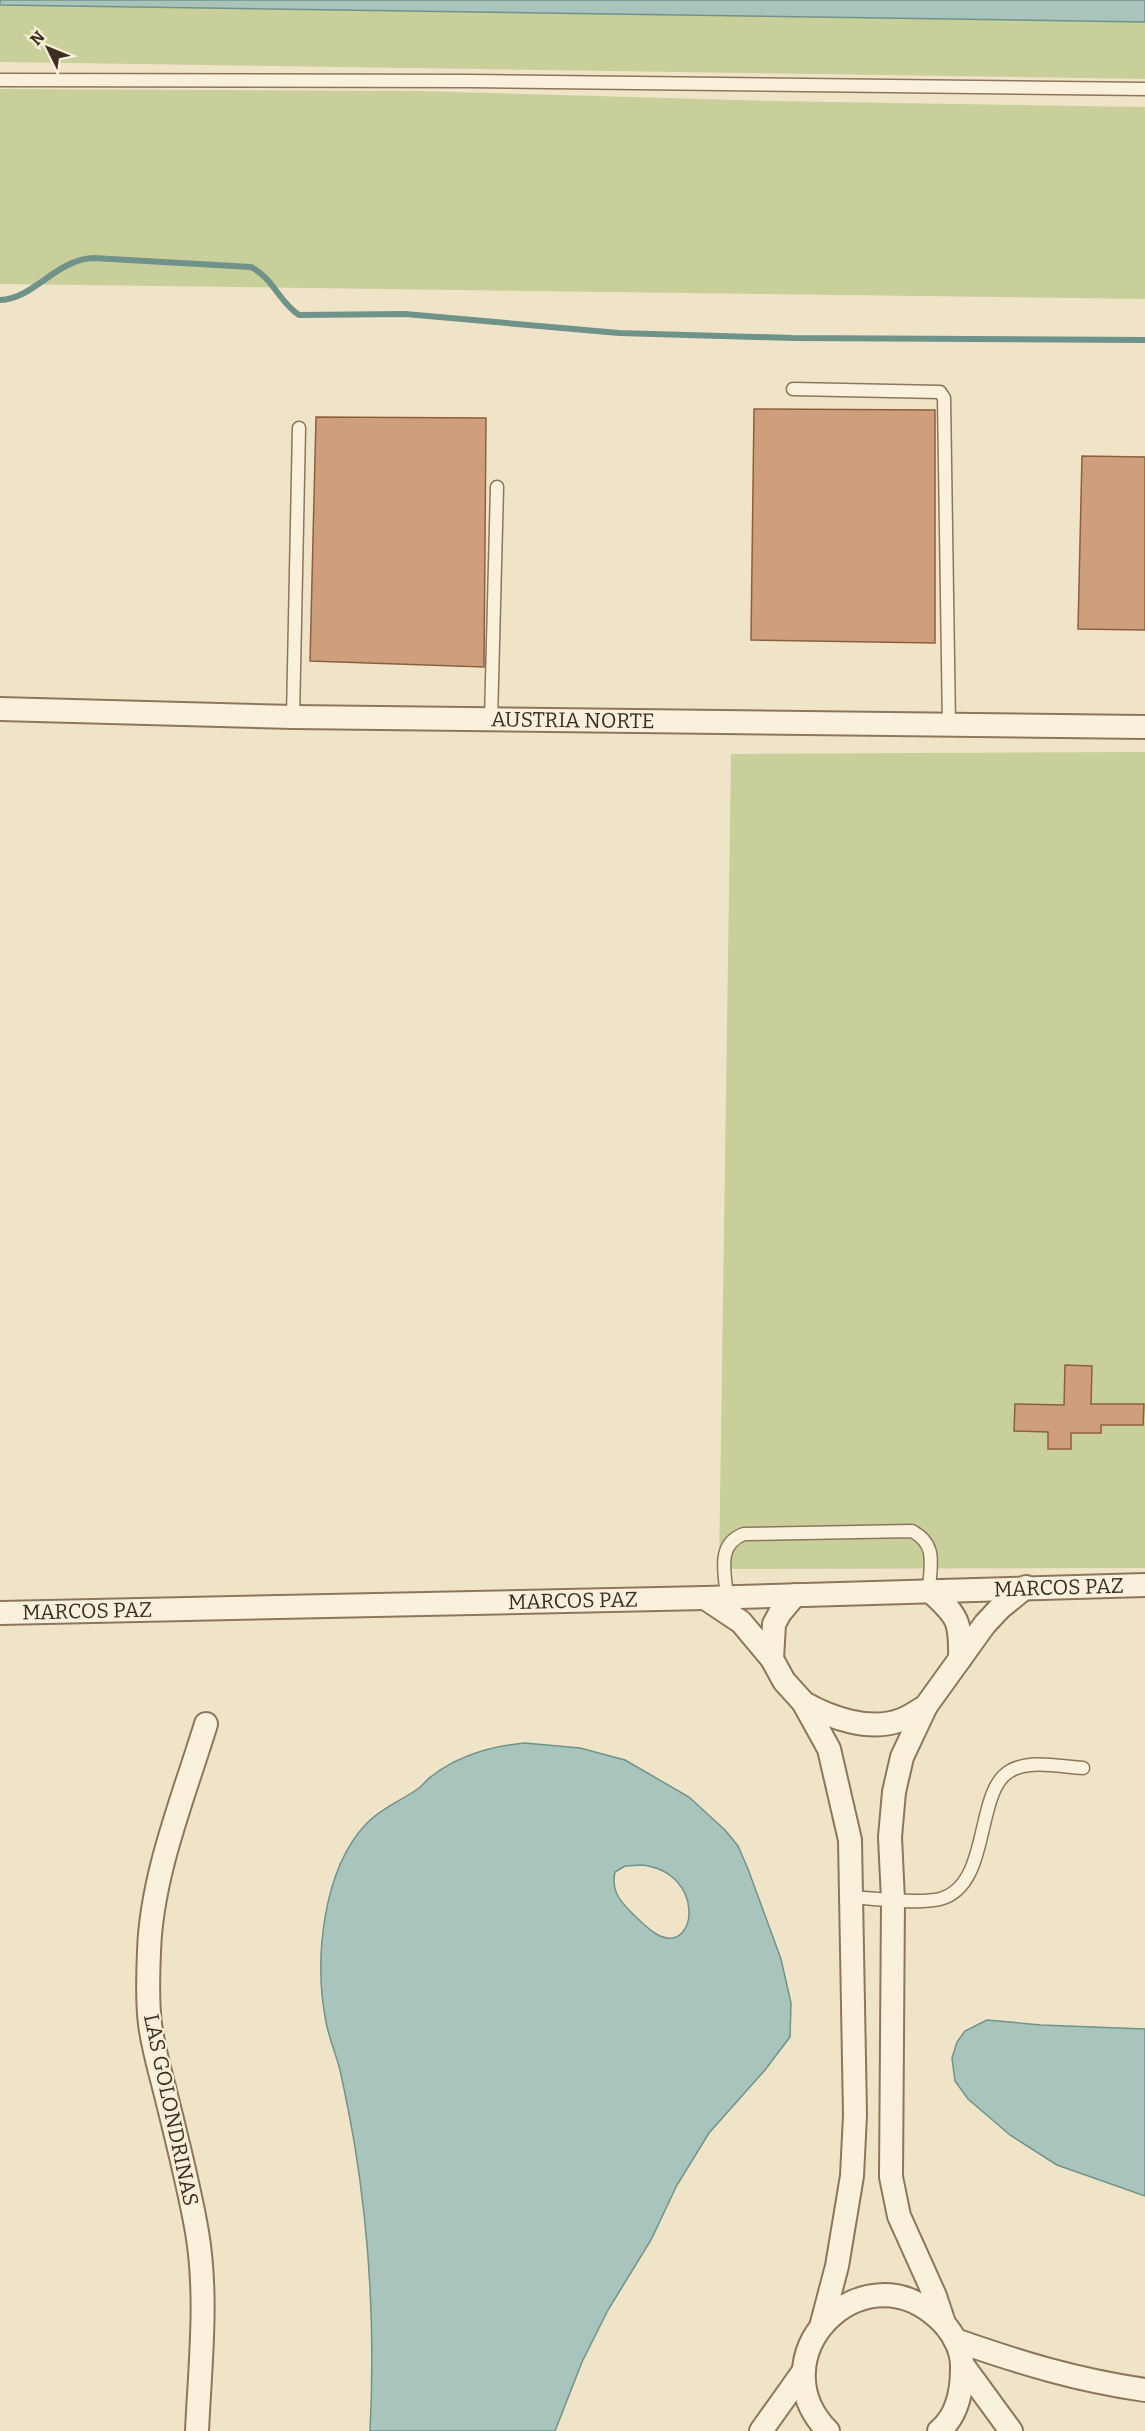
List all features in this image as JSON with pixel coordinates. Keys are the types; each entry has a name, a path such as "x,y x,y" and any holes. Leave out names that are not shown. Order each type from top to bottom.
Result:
{"street":[{"name":"AUSTRIA NORTE","path":"0,710 490,720 1145,727"},
{"name":"MARCOS PAZ","path":"0,1613 716,1598 1145,1585"},
{"path":"1011,2431 962,2364 935,2295 899,2216 891,2177 894,1900 890,1837 894,1792 902,1757 926,1706 985,1624 1000,1608 1026,1587"},
{"path":"929,1590 956,1617 961,1632 960,1659"},
{"path":"772,1659 774,1624 780,1612 795,1595"},
{"path":"716,1598 741,1622 772,1659 784,1681 803,1702 829,1749 850,1840 855,2115 852,2176 837,2266 822,2323 808,2346 803,2372 806,2398 818,2421 828,2431"},
{"path":"803,1702 822,1713 857,1723 883,1723 900,1720 926,1706"},
{"name":"LAS GOLONDRINAS","path":"196,2431 202,2326 202,2278 197,2233 150,2024 148,1980 154,1907 164,1863 206,1724"},
{"path":"822,2323 839,2308 860,2298 883,2295 906,2298 927,2308 950,2331 1035,2368 1076,2379 1145,2390"},
{"path":"939,2431 955,2408 962,2386 962,2364"},
{"path":"761,2431 803,2372"}],"lane":[{"path":"0,80 482,81 1145,89"},
{"path":"792,389 940,392 944,398 949,726"},
{"path":"293,717 298,428"},
{"path":"490,720 497,487"},
{"path":"716,1598 727,1545 735,1537 744,1534 912,1531 921,1536 929,1545 931,1554 929,1590"},
{"path":"852,1897 894,1900 938,1899 952,1894 961,1887 973,1864 994,1791 1002,1777 1010,1770 1038,1765 1083,1768"}],"green space":[{"path":"0,5 1145,22 1145,79 0,62"},
{"path":"0,89 419,91 774,101 1145,107 1145,299 0,284"},
{"path":"1145,752 1145,1568 719,1569 731,754"}],"water":[{"path":"0,0 1145,0 1145,22 0,5"},
{"path":"513,1744 580,1748 625,1760 689,1797 725,1830 738,1846 748,1869 781,1959 791,2003 790,2037 765,2070 709,2133 677,2185 651,2240 608,2310 582,2362 555,2431 370,2431 371,2322 364,2213 340,2070 327,2028 322,1998 322,1945 325,1918 340,1866 351,1844 372,1818 453,1763 488,1749","holes":["642,1865 662,1871 677,1881 685,1895 689,1909 688,1922 682,1933 673,1938 660,1936 644,1925 620,1899 614,1884 615,1872 625,1866"]},
{"path":"987,2020 1041,2025 1145,2029 1145,2196 1057,2165 1010,2135 968,2099 955,2081 952,2058 957,2042 965,2031"}],"building":[{"path":"754,409 935,410 935,643 751,640"},
{"path":"316,417 486,418 484,667 310,661"},
{"path":"1082,456 1145,457 1145,630 1078,629"},
{"path":"1065,1365 1092,1366 1091,1404 1144,1404 1143,1425 1101,1425 1101,1433 1071,1433 1071,1449 1048,1449 1048,1432 1014,1431 1015,1404 1064,1405"}],"waterway":[{"path":"0,300 24,293 67,265 93,258 251,267 265,277 286,304 299,315 405,314 619,333 793,338 1145,340"}]}
